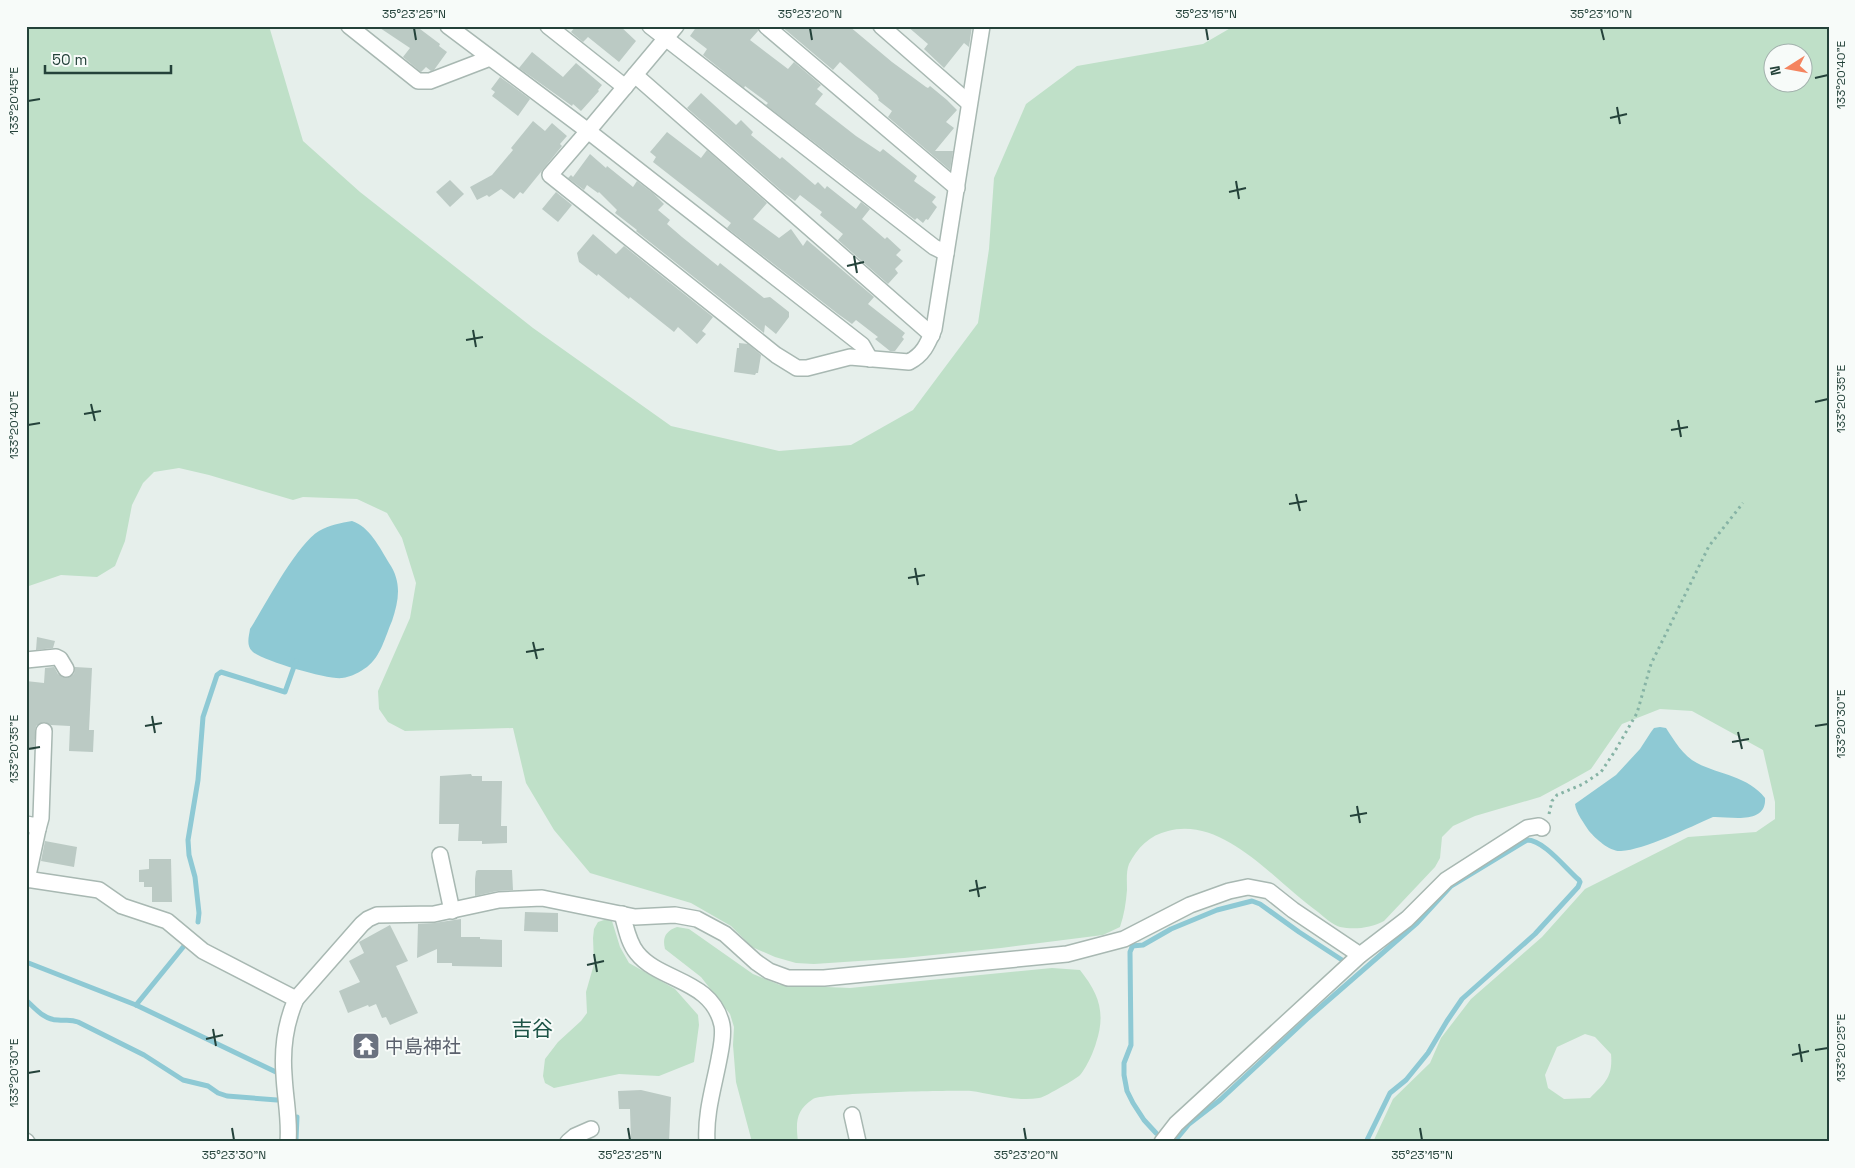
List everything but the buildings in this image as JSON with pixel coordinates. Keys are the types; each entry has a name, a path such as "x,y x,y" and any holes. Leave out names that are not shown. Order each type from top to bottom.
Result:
{"street":[{"path":"349,26 418,81 430,81 490,58"},
{"path":"448,26 588,131 862,345 870,360"},
{"path":"548,26 630,81 932,335"},
{"path":"650,26 934,247 946,253"},
{"path":"676,26 550,175 776,355 797,368 808,368 850,357 909,362 917,358 926,349 934,329 958,188 969,103 982,26"},
{"path":"766,26 958,188"},
{"path":"881,26 969,103"},
{"path":"26,660 56,657 60,659 66,669"},
{"path":"44,731 41,818 32,826 27,879 99,890 122,906 167,921 203,951 296,999"},
{"path":"1162,1142 1176,1124 1360,955 1407,919 1446,880 1527,828 1541,827"},
{"path":"440,855 452,911"},
{"path":"288,1142 289,1125 284,1064 287,1023 296,999 368,919 377,915 434,914 499,900 542,898 635,916 675,915 697,919 724,934 769,971 788,978 824,978 1067,954 1124,939 1190,904 1248,887 1269,891 1293,910 1360,955"},
{"path":"622,914 630,942 638,954 650,964 694,987 710,1000 722,1025 722,1042 709,1110 706,1142"},
{"path":"852,1115 858,1142"},
{"path":"568,1142 575,1136 591,1129"}],"path":[{"path":"1541,827 1549,814 1552,801 1557,796 1583,784 1600,772 1615,751 1637,713 1651,664 1709,546 1743,502"}],"green space":[{"path":"26,26 269,26 303,141 360,192 533,328 671,426 779,451 851,445 913,410 978,323 989,249 994,178 1026,104 1077,66 1203,44 1234,26 1829,26 1829,1142 1373,1142 1393,1099 1430,1063 1441,1038 1471,999 1542,937 1585,889 1688,837 1756,832 1775,819 1775,802 1763,750 1692,711 1660,709 1622,724 1591,769 1540,797 1475,816 1453,826 1442,837 1440,858 1435,867 1384,921 1374,925 1351,928 1334,925 1249,855 1210,833 1189,829 1161,833 1145,843 1136,853 1128,867 1126,900 1120,927 1103,935 904,958 814,964 796,963 775,957 752,947 731,926 691,903 590,873 554,830 526,783 513,728 405,731 388,722 379,709 378,691 410,618 416,583 402,538 387,513 357,499 303,497 293,500 179,468 154,472 143,483 132,505 125,541 115,566 97,577 61,575 26,587","holes":["1585,1034 1595,1037 1611,1054 1611,1068 1604,1084 1590,1098 1564,1099 1548,1088 1545,1075 1557,1047"]},
{"path":"607,919 612,921 620,947 629,963 675,989 698,1015 699,1025 694,1062 659,1076 619,1074 554,1088 545,1083 543,1076 545,1059 558,1042 587,1013 586,992 594,964 594,929 598,922"},
{"path":"677,927 689,929 753,974 780,985 850,988 1052,968 1080,970 1092,987 1099,1004 1100,1022 1095,1047 1079,1076 1046,1096 1031,1099 959,1091 889,1092 822,1097 813,1099 800,1113 797,1123 798,1142 752,1142 736,1082 733,1045 734,1027 730,1014 701,977 665,949 664,941 666,935 670,930"}],"water":[{"path":"352,521 364,528 373,538 393,570 398,584 398,598 392,621 382,646 372,663 355,674 335,678 281,664 252,651 248,643 250,629 282,576 301,549 319,531"},
{"path":"1654,728 1666,728 1679,747 1692,760 1742,780 1758,791 1765,798 1764,807 1760,813 1745,818 1713,817 1631,850 1617,851 1599,841 1589,831 1575,804 1616,775 1640,749"}],"waterway":[{"path":"198,922 199,913 195,877 189,855 188,840 198,780 203,717 217,675 221,672 285,692 296,661"},
{"path":"1174,1142 1189,1124 1220,1100 1308,1018 1417,923 1451,886 1527,840 1534,841 1555,856 1579,880"},
{"path":"1366,1142 1390,1093 1406,1080 1428,1053 1462,999 1535,934 1578,887 1580,882"},
{"path":"1132,946 1143,945 1171,929 1217,910 1252,901 1260,904 1342,960"},
{"path":"1133,945 1130,952 1131,1045 1124,1063 1124,1075 1127,1091 1133,1103 1144,1120 1156,1133"},
{"path":"136,1005 184,946"},
{"path":"26,962 136,1005 276,1072"},
{"path":"26,1000 48,1018 78,1022 144,1055 183,1080 208,1086 218,1093 227,1096 277,1100"},
{"path":"296,1139 297,1117"}],"place":[{"name":"中島神社","path":"366,1046"}],"district":[{"name":"吉谷","path":"532,1029"}]}
